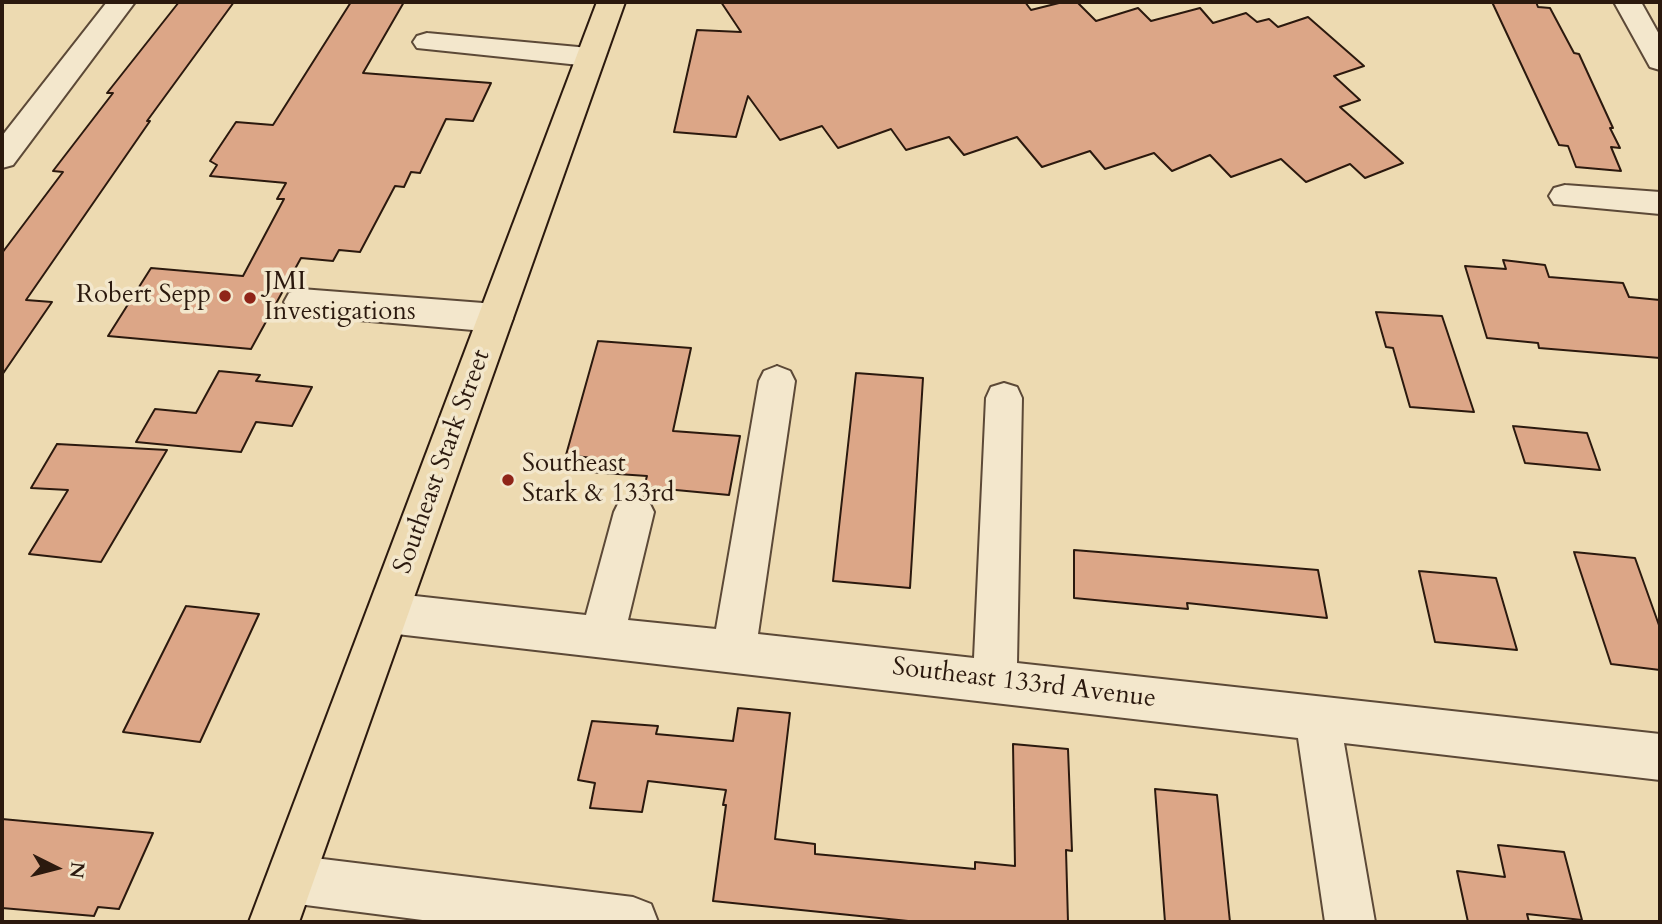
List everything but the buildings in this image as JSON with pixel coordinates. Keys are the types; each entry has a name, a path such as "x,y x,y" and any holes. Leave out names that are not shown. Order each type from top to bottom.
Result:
{"main road":[{"name":"Southeast Stark Street","path":"282,901 611,2"}],"street":[{"path":"2,157 121,2"},
{"path":"1627,2 1660,61"},
{"path":"426,41 589,57"},
{"path":"1565,196 1660,203"},
{"path":"301,302 496,318"},
{"path":"734,650 778,382"},
{"path":"995,681 1004,398"},
{"path":"602,637 634,512"},
{"name":"Southeast 133rd Avenue","path":"388,612 1660,757"},
{"path":"1317,718 1350,922"},
{"path":"282,901 634,922"}],"place":[{"name":"Robert Sepp","path":"225,296"},
{"name":"JMI Investigations","path":"250,298"},
{"name":"Southeast Stark & 133rd","path":"508,480"}]}
